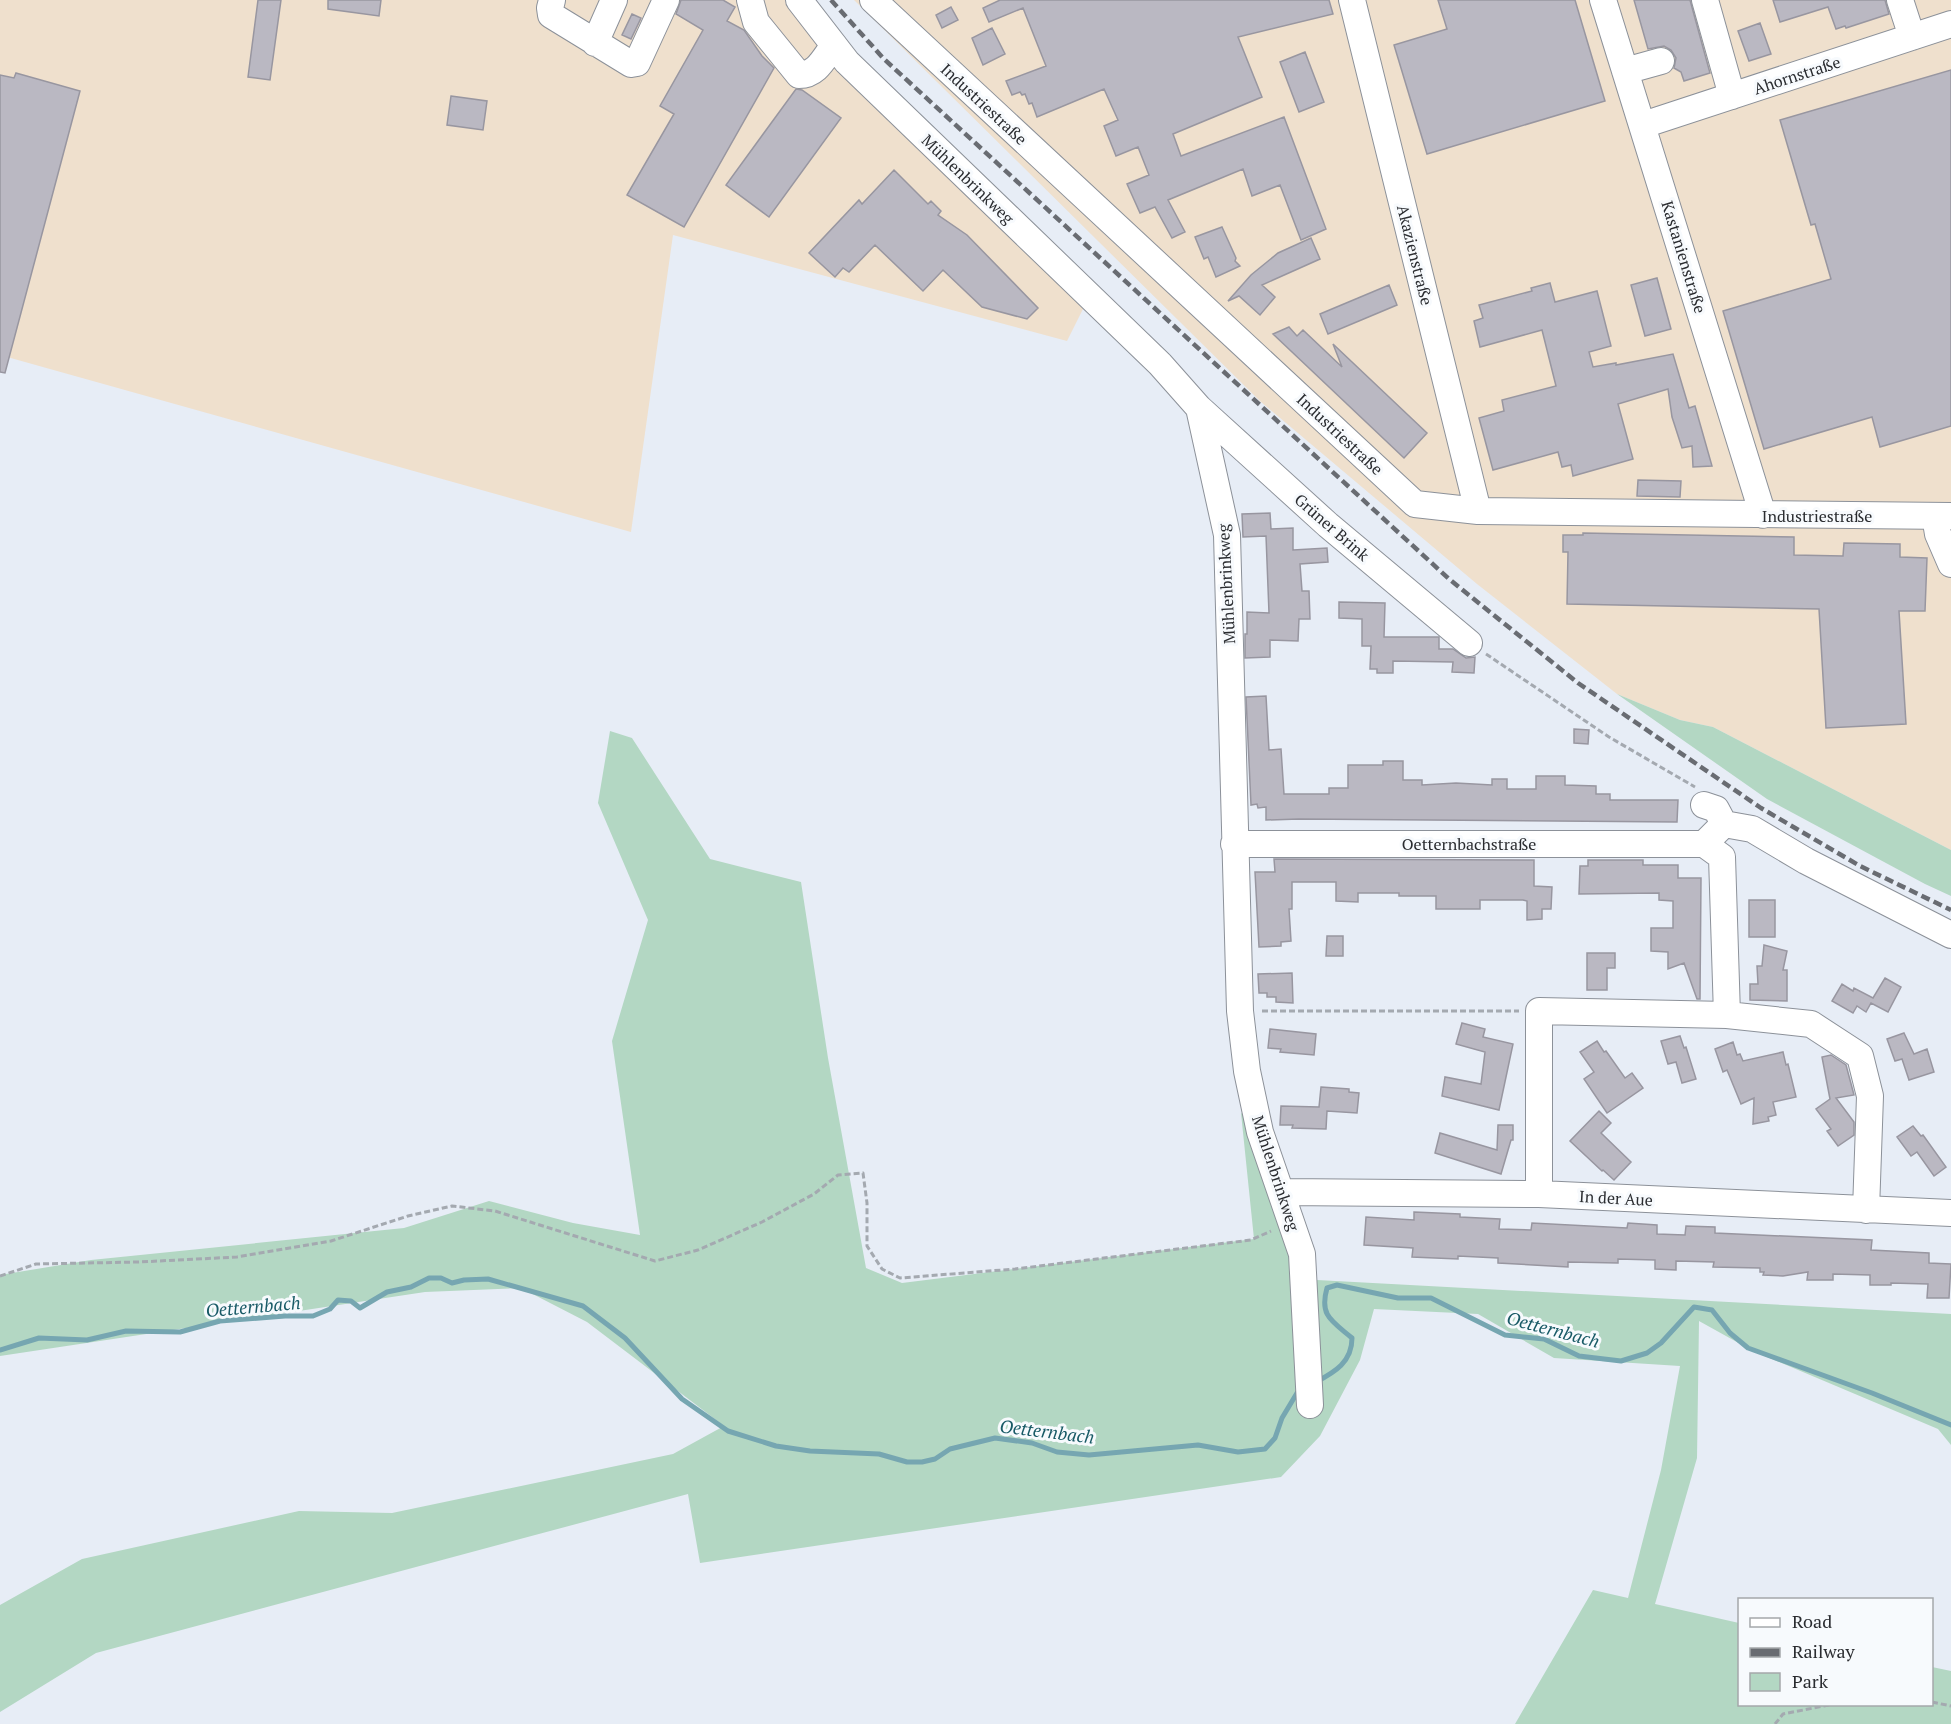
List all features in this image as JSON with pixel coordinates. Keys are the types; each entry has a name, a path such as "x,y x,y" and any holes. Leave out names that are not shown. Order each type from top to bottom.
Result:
{"street":[{"path":"552,0 551,15 631,64 637,63 666,0"},
{"path":"595,43 614,0"},
{"path":"750,0 756,22 799,75 808,75 819,67 834,45"},
{"name":"Mühlenbrinkweg","path":"799,0 847,62 1160,364 1199,408 1227,535 1240,1011 1247,1071 1260,1132 1302,1254 1310,1405"},
{"name":"Industriestraße","path":"873,0 1415,504 1478,511 1943,516"},
{"name":"Akazienstraße","path":"1352,0 1478,511"},
{"name":"Kastanienstraße","path":"1603,0 1763,515"},
{"path":"1705,0 1732,96"},
{"path":"1900,0 1912,37"},
{"name":"Ahornstraße","path":"1643,125 1951,24"},
{"path":"1625,71 1661,61"},
{"name":"Grüner Brink","path":"1199,408 1328,525 1469,643"},
{"path":"1943,516 1938,534 1951,564"},
{"path":"1727,1015 1722,857 1704,844 1714,813 1752,829 1833,876 1951,935"},
{"name":"Oetternbachstraße","path":"1234,844 1704,844"},
{"path":"1539,1194 1539,1011 1727,1015 1811,1024 1860,1056 1870,1096 1866,1210"},
{"name":"In der Aue","path":"1282,1192 1539,1194 1951,1213"}],"path":[{"path":"1469,643 1610,736 1708,795 1714,813"},
{"path":"1240,1011 1539,1011"},
{"path":"0,1276 36,1264 237,1257 331,1241 408,1216 452,1206 495,1211 655,1261 698,1250 762,1222 814,1194 838,1175 863,1173 867,1203 867,1246 882,1269 900,1278 1015,1269 1251,1240 1292,1224"},
{"path":"1933,1702 1951,1706"},
{"path":"1775,1724 1783,1714 1824,1706"}],"shaded area":[{"path":"0,0 801,0 1088,299 1067,341 673,235 631,532 0,355"},
{"path":"854,0 1951,0 1951,850 1713,727 1680,720 1617,694 1477,584 1261,402"}],"green space":[{"path":"1617,694 1680,720 1713,727 1951,850 1951,896 1767,799"},
{"path":"610,731 632,738 710,859 801,882 828,1058 866,1268 902,1283 1254,1239 1241,1113 1255,1124 1283,1227 1317,1280 1951,1314 1951,1445 1938,1429 1753,1351 1699,1321 1697,1458 1655,1604 1738,1623 1738,1706 1933,1706 1933,1667 1951,1671 1951,1724 1515,1724 1593,1590 1628,1598 1661,1470 1680,1366 1554,1358 1478,1314 1374,1309 1360,1360 1320,1436 1281,1477 700,1563 688,1494 96,1653 0,1712 0,1605 82,1559 299,1511 392,1513 673,1454 724,1426 587,1322 521,1288 425,1292 0,1356 0,1275 91,1260 404,1228 489,1201 573,1223 640,1235 612,1041 648,920 598,803"}],"building":[{"path":"258,0 281,0 270,80 248,77"},
{"path":"328,0 381,0 379,16 328,9"},
{"path":"681,0 723,0 735,7 727,21 744,30 762,56 774,68 684,227 627,195 674,114 660,106 703,30 676,14"},
{"path":"1000,0 1329,0 1333,14 1238,37 1262,97 1173,134 1181,156 1284,117 1326,229 1301,240 1280,185 1252,196 1243,169 1168,200 1185,232 1172,238 1155,207 1140,213 1127,184 1149,175 1138,147 1116,156 1104,126 1118,120 1104,89 1037,117 1032,103 1029,104 1025,94 1022,95 1020,92 1012,95 1006,81 1046,66 1023,8 989,22 983,8"},
{"path":"1438,0 1575,0 1605,101 1427,154 1394,45 1447,29"},
{"path":"1634,0 1690,0 1710,73 1684,81 1681,72 1674,68 1676,58 1671,50 1664,46 1648,49"},
{"path":"1773,0 1885,0 1889,14 1836,29 1828,7 1780,22"},
{"path":"951,7 958,20 942,28 936,15"},
{"path":"632,14 641,18 631,39 622,35"},
{"path":"1760,23 1771,54 1749,61 1738,31"},
{"path":"992,28 1005,54 983,65 972,38"},
{"path":"1305,52 1324,102 1299,112 1280,62"},
{"path":"1951,70 1951,426 1880,447 1872,417 1764,449 1723,311 1831,279 1815,224 1811,225 1780,120"},
{"path":"16,73 80,91 5,373 0,372 0,75 14,78"},
{"path":"796,89 802,90 841,118 769,217 726,185"},
{"path":"451,96 487,101 483,130 447,125"},
{"path":"894,170 928,204 931,201 941,211 938,215 967,235 1038,308 1027,319 982,307 943,270 923,291 875,245 849,272 843,268 835,277 809,253 859,200 862,204"},
{"path":"1222,227 1236,258 1235,261 1240,266 1216,277 1208,257 1204,259 1195,237"},
{"path":"1311,238 1320,259 1262,285 1275,297 1260,315 1239,296 1228,301 1251,275 1278,253"},
{"path":"1657,278 1671,329 1645,336 1631,285"},
{"path":"1550,283 1555,302 1597,291 1611,346 1589,352 1593,367 1673,354 1689,408 1695,406 1712,466 1693,467 1692,446 1682,448 1672,417 1668,389 1618,404 1633,459 1573,476 1571,465 1562,467 1558,452 1493,470 1479,418 1504,411 1502,400 1556,386 1542,330 1480,347 1474,321 1483,318 1479,305 1532,291 1531,288"},
{"path":"1389,285 1397,305 1328,334 1320,314"},
{"path":"1289,327 1297,336 1303,330 1342,367 1333,344 1427,433 1404,458 1273,334"},
{"path":"1638,480 1681,481 1680,497 1637,496"},
{"path":"1270,513 1271,529 1293,528 1293,550 1327,548 1328,562 1300,564 1302,591 1309,591 1310,619 1299,619 1298,641 1270,640 1270,657 1245,658 1247,612 1269,613 1266,536 1243,537 1242,514"},
{"path":"1583,533 1794,537 1794,555 1843,556 1844,543 1900,544 1900,557 1927,558 1925,611 1899,611 1906,724 1826,728 1819,609 1567,604 1568,552 1563,552 1563,535 1583,535"},
{"path":"1339,602 1385,603 1384,637 1439,637 1439,649 1453,649 1466,658 1475,657 1474,673 1452,672 1453,662 1393,661 1393,673 1377,673 1377,669 1370,669 1371,646 1362,646 1362,619 1339,618"},
{"path":"1266,696 1269,750 1281,749 1284,794 1329,794 1329,788 1348,788 1348,765 1383,765 1383,761 1403,761 1403,780 1422,780 1422,785 1456,783 1492,785 1492,779 1507,779 1507,789 1536,789 1536,776 1565,776 1565,785 1596,786 1596,794 1610,794 1610,800 1678,800 1677,822 1266,820 1266,807 1258,808 1257,804 1251,805 1246,697"},
{"path":"1574,729 1589,730 1588,744 1574,743"},
{"path":"1274,859 1534,860 1534,886 1552,887 1551,909 1542,909 1542,919 1527,920 1527,901 1523,900 1480,900 1480,909 1436,909 1436,896 1399,896 1399,893 1358,893 1358,902 1336,901 1336,882 1292,882 1292,909 1289,909 1291,941 1281,942 1281,946 1259,947 1255,872 1275,872"},
{"path":"1588,860 1643,860 1643,865 1678,865 1678,878 1701,878 1700,999 1697,999 1684,963 1668,969 1668,952 1651,951 1651,928 1673,928 1673,901 1659,900 1659,893 1579,894 1580,866 1588,866"},
{"path":"1749,900 1775,900 1775,937 1749,937"},
{"path":"1327,936 1343,936 1343,956 1326,956"},
{"path":"1764,945 1787,951 1783,970 1787,970 1787,1001 1750,1000 1750,984 1758,984 1757,966 1762,966"},
{"path":"1587,953 1615,953 1615,968 1607,968 1607,990 1587,990"},
{"path":"1292,973 1293,1003 1276,1002 1276,997 1267,997 1267,993 1259,993 1258,974"},
{"path":"1885,978 1901,987 1888,1012 1871,1003 1866,1012 1857,1006 1853,1013 1832,1001 1842,984 1853,991 1854,988 1873,998"},
{"path":"1462,1023 1485,1029 1483,1037 1513,1044 1499,1110 1442,1096 1445,1077 1481,1084 1485,1052 1456,1044"},
{"path":"1270,1029 1316,1034 1314,1055 1280,1052 1281,1049 1268,1048"},
{"path":"1904,1033 1914,1054 1927,1049 1934,1072 1909,1080 1902,1059 1895,1061 1887,1039"},
{"path":"1680,1036 1696,1079 1682,1083 1676,1062 1668,1064 1661,1041"},
{"path":"1597,1041 1625,1078 1632,1073 1643,1088 1607,1113 1584,1079 1594,1072 1580,1052"},
{"path":"1733,1042 1737,1055 1740,1054 1743,1061 1783,1052 1796,1097 1773,1102 1776,1115 1768,1117 1769,1121 1753,1124 1754,1098 1741,1104 1727,1070 1723,1072 1715,1049"},
{"path":"1831,1055 1846,1065 1854,1095 1836,1098 1854,1122 1854,1135 1838,1146 1827,1131 1831,1129 1816,1109 1830,1099 1822,1057"},
{"path":"1321,1087 1349,1089 1349,1092 1359,1093 1357,1113 1327,1111 1326,1129 1292,1128 1293,1125 1280,1125 1281,1106 1319,1107"},
{"path":"1599,1111 1611,1123 1601,1133 1631,1162 1614,1180 1570,1141"},
{"path":"1498,1125 1513,1125 1513,1140 1511,1140 1501,1174 1435,1153 1440,1133 1497,1150"},
{"path":"1913,1126 1921,1136 1923,1135 1946,1167 1934,1176 1917,1152 1911,1156 1897,1137"},
{"path":"1414,1212 1500,1219 1499,1229 1531,1230 1532,1223 1627,1228 1628,1223 1657,1225 1657,1234 1685,1235 1686,1226 1715,1227 1715,1233 1872,1240 1871,1250 1929,1253 1929,1263 1951,1264 1949,1298 1927,1298 1928,1284 1870,1285 1870,1275 1833,1274 1833,1280 1807,1280 1808,1272 1783,1276 1763,1275 1764,1272 1760,1272 1760,1268 1713,1267 1714,1262 1676,1261 1676,1270 1655,1269 1655,1260 1618,1259 1618,1263 1568,1262 1568,1267 1498,1263 1498,1258 1412,1257 1413,1248 1364,1245 1366,1217 1414,1220"}],"waterway":[{"name":"Oetternbach","path":"0,1350 39,1338 87,1340 126,1331 180,1332 220,1321 313,1316 330,1309 338,1300 351,1301 360,1308 387,1292 411,1287 429,1278 441,1278 452,1283 488,1279 583,1306 625,1338 682,1399 728,1431 776,1446 810,1451 879,1454 907,1462 922,1462 935,1459 950,1449 995,1438 1032,1443 1057,1452 1089,1455 1198,1445 1238,1452 1265,1449 1275,1438 1282,1418 1297,1393 1302,1390"},
{"name":"Oetternbach","path":"1316,1382 1330,1374 1346,1360 1351,1346 1352,1338 1333,1322 1326,1312 1327,1288 1337,1285 1398,1298 1431,1298 1505,1335 1544,1339 1579,1356 1621,1361 1647,1353 1661,1343 1694,1307 1712,1310 1730,1333 1748,1348 1872,1393 1951,1425"}],"railway":[{"path":"831,0 884,59 1449,579 1578,683 1761,808 1860,866 1951,910"}]}
